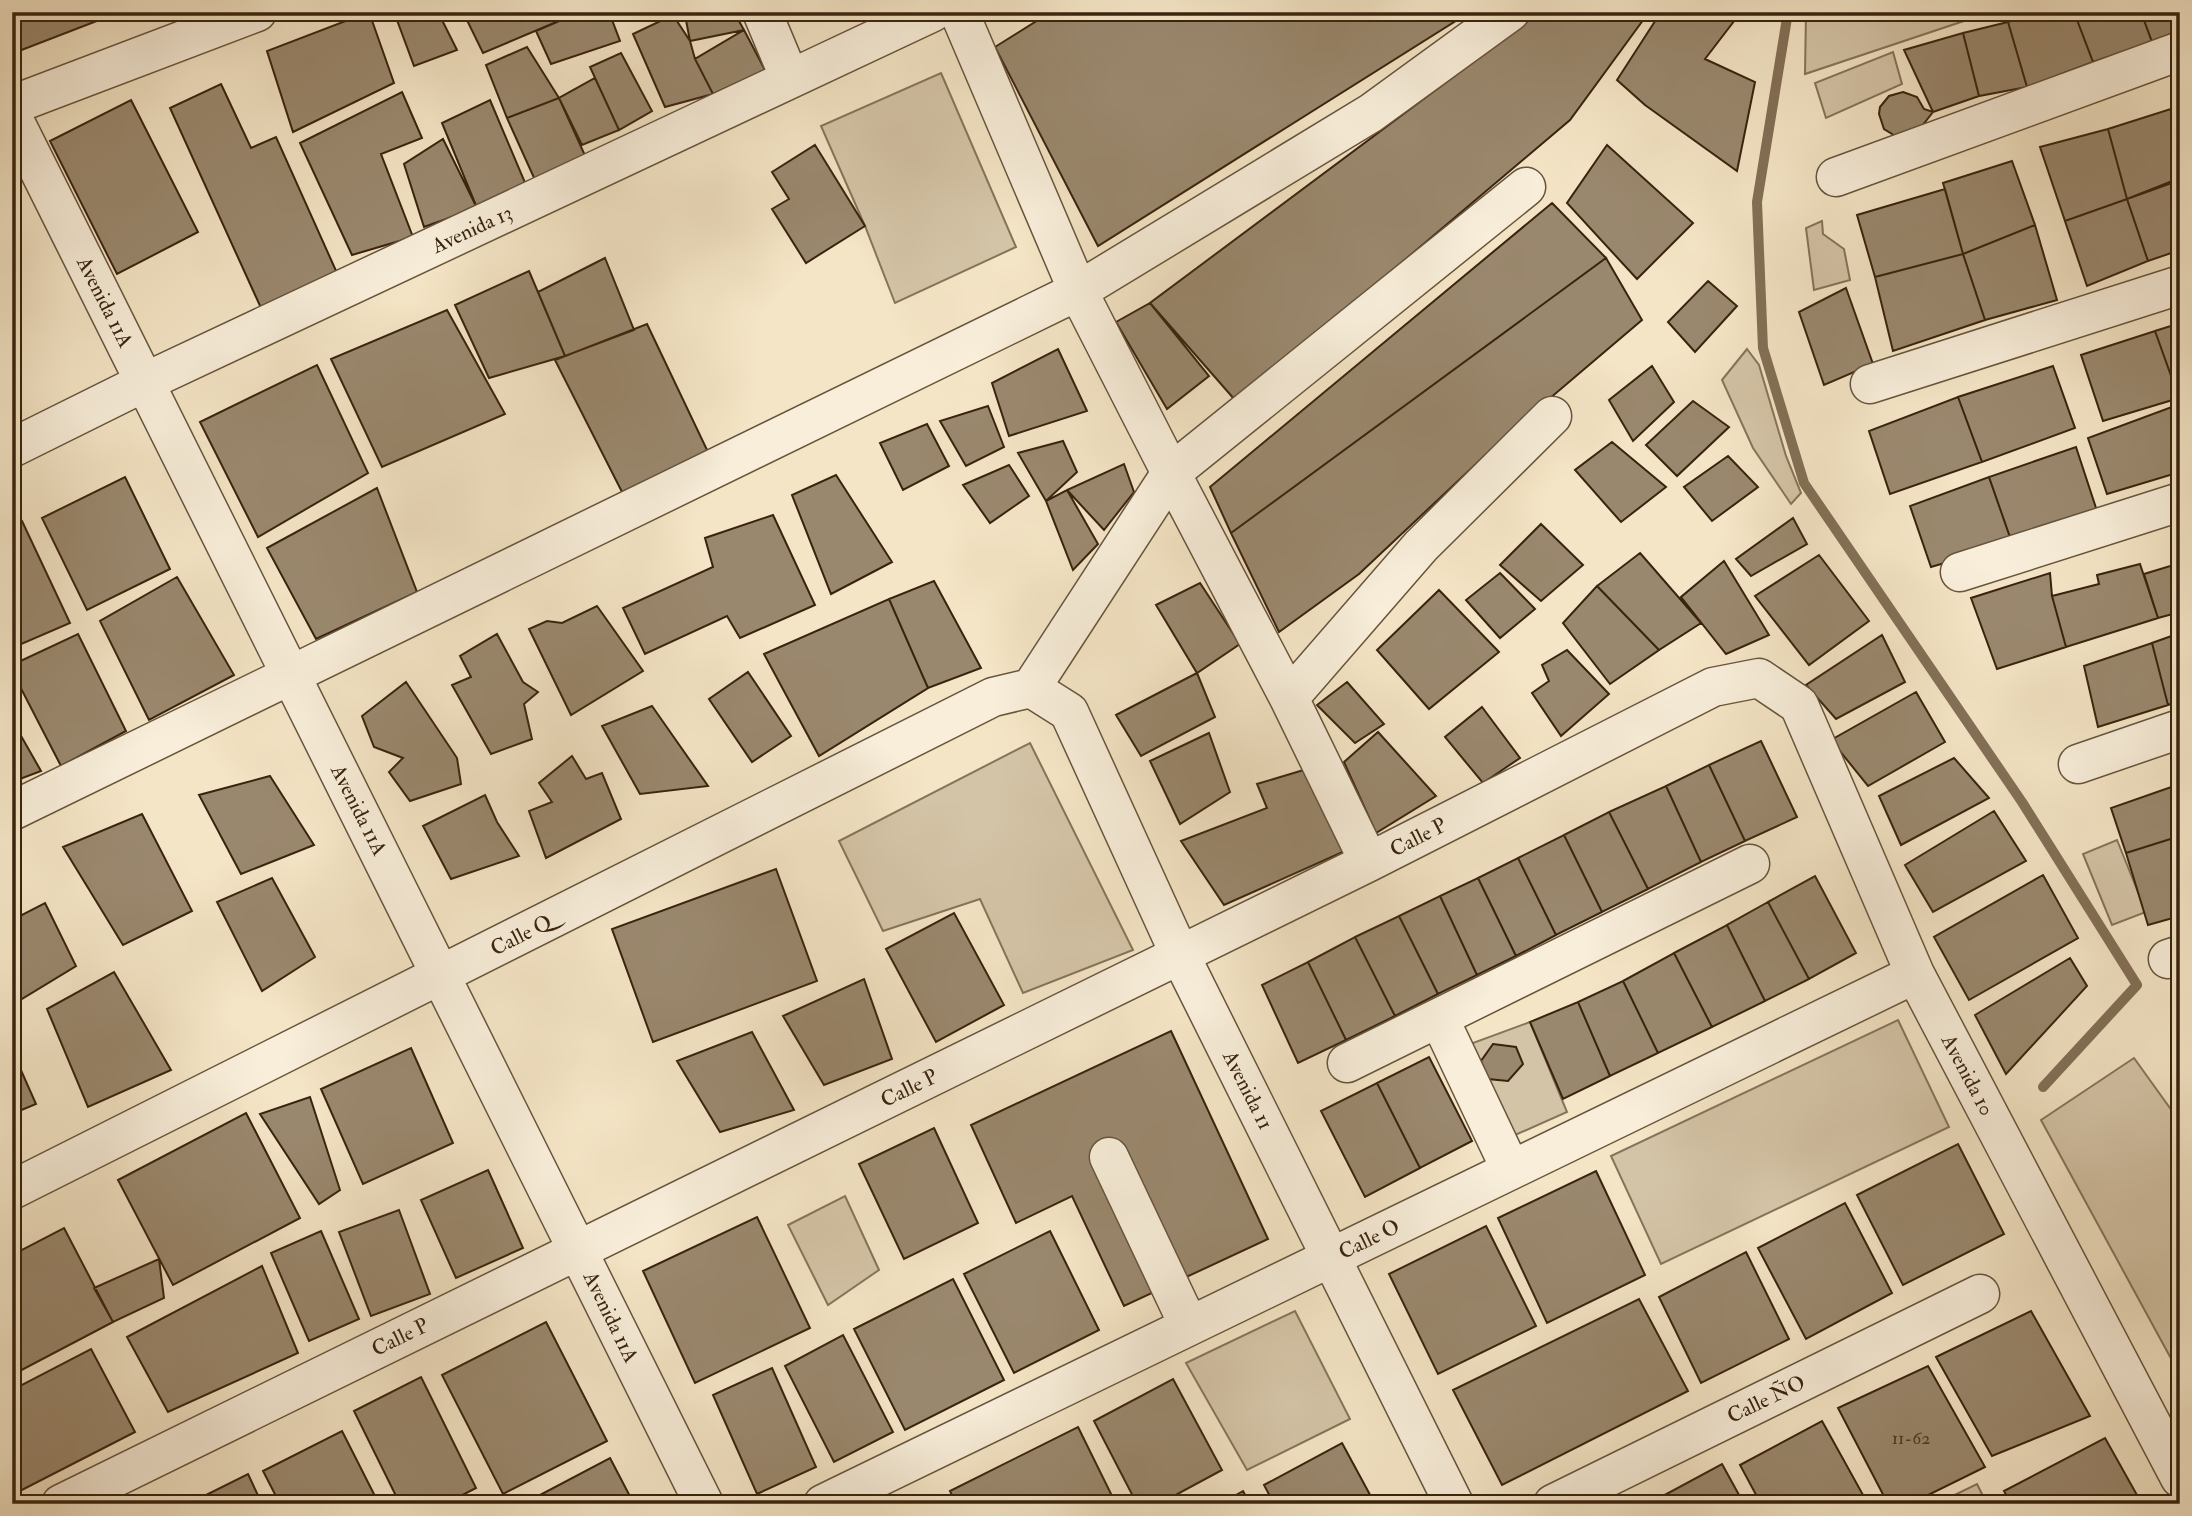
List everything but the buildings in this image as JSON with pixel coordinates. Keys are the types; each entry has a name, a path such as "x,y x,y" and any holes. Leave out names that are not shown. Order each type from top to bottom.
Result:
{"street":[{"path":"12,105 257,12"},
{"path":"762,12 790,79"},
{"name":"Avenida 13","path":"12,449 145,382 933,12"},
{"path":"959,12 1078,291 1289,698 1369,862"},
{"path":"12,811 1078,291 1371,113 1510,12"},
{"path":"1836,177 2180,51"},
{"name":"Avenida 11A","path":"12,116 704,1504"},
{"path":"1031,688 1171,473 1526,187"},
{"path":"1870,384 2180,285"},
{"path":"1289,698 1420,546 1552,416"},
{"path":"1960,572 2180,502"},
{"name":"Calle P","path":"61,1504 1369,862 1713,687 1759,678"},
{"name":"Avenida 10","path":"1759,678 1799,705 1915,974 2180,1478"},
{"name":"Avenida 11","path":"1031,688 1069,712 1180,955 1454,1504"},
{"name":"Calle Q","path":"12,1190 993,697 1031,688"},
{"path":"2078,764 2180,729"},
{"path":"1347,1063 1750,863"},
{"name":"Calle O","path":"823,1504 1915,974"},
{"path":"1439,1018 1511,1170"},
{"path":"1109,1157 1189,1326"},
{"name":"Calle ÑO","path":"1553,1504 1980,1294"}],"shaded area":[{"path":"1806,12 1991,12 1805,74"},
{"path":"1893,52 1902,84 1826,118 1815,83"},
{"path":"941,73 1016,247 895,303 821,126"},
{"path":"1822,221 1823,234 1844,249 1850,280 1814,290 1806,228"},
{"path":"1747,349 1759,365 1786,456 1801,493 1791,504 1753,448 1722,380"},
{"path":"1030,743 1133,950 1023,993 980,899 883,931 839,841"},
{"path":"2117,840 2146,912 2112,925 2083,854"},
{"path":"1898,1020 1949,1127 1661,1264 1611,1156"},
{"path":"1530,1022 1567,1112 1506,1139 1462,1047"},
{"path":"2134,1058 2180,1122 2180,1375 2041,1120"},
{"path":"845,1196 879,1270 828,1305 788,1225"},
{"path":"1295,1311 1350,1419 1247,1470 1186,1363"},
{"path":"1977,1484 1987,1504 1936,1504"}],"waterway":[{"path":"1788,12 1757,202 1763,348 1804,483 2022,802 2137,985 2043,1087"}]}
